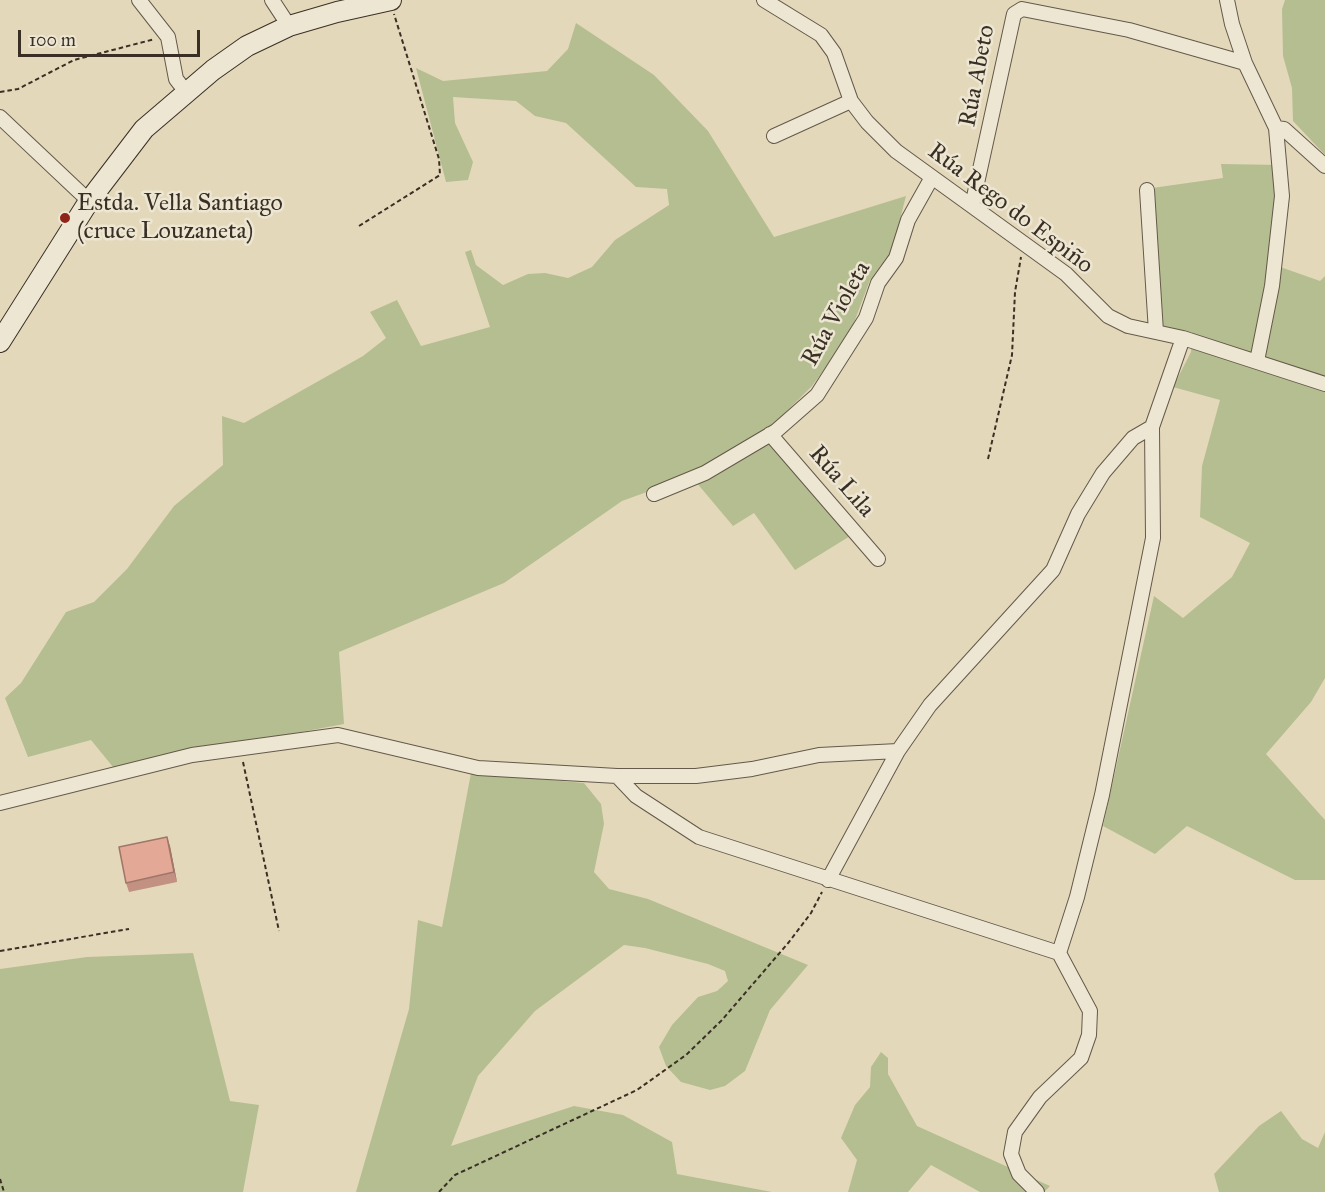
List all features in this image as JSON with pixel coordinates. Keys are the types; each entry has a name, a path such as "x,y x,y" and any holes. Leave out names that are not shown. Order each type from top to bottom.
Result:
{"main road":[{"path":"0,342 89,201 144,129 186,92 247,46 289,26 391,0"}],"street":[{"path":"139,0 166,33 176,79 186,92"},
{"path":"272,0 289,26"},
{"name":"Rúa Rego do Espiño","path":"764,0 821,35 834,53 851,101 867,122 896,151 931,179 1066,274 1108,316 1128,326 1183,338 1325,384"},
{"path":"1227,0 1245,63 1276,128 1282,196 1272,286 1257,361"},
{"name":"Rúa Abeto","path":"972,206 1014,14 1022,9 1129,30 1245,63"},
{"path":"774,136 851,101"},
{"path":"0,117 89,201"},
{"path":"1276,128 1284,129 1325,166"},
{"name":"Rúa Violeta","path":"654,494 705,473 770,434 817,395 866,318 878,283 896,258 909,220 931,179"},
{"path":"1147,190 1156,332"},
{"path":"1059,953 1077,897 1102,795 1153,538 1152,427 1183,338"},
{"path":"828,880 898,751 930,705 1053,570 1078,514 1103,473 1133,438 1152,427"},
{"name":"Rúa Lila","path":"770,434 878,559"},
{"path":"0,803 91,779 240,747 338,735 478,768 617,776 696,776 752,769 819,755 898,751"},
{"path":"617,776 636,796 699,837 828,880 960,919 1059,953 1090,1011 1089,1035 1081,1058 1040,1097 1015,1132 1011,1154 1019,1174 1037,1192"}],"path":[{"path":"359,226 440,175 439,159 391,0"},
{"path":"0,92 18,89 75,60 153,41 166,33"},
{"path":"988,459 1012,355 1015,292 1023,242"},
{"path":"240,747 279,931"},
{"path":"440,1192 455,1175 637,1090 686,1055 722,1020 806,921 828,880"},
{"path":"0,951 129,929"},
{"path":"0,1179 4,1192"}],"green space":[{"path":"1285,0 1325,0 1325,155 1293,121 1292,88 1283,56 1282,9"},
{"path":"576,23 654,75 708,131 774,237 906,196 892,250 870,280 849,336 812,386 769,429 855,533 795,570 754,513 733,526 696,482 666,485 622,501 504,583 339,652 344,724 113,767 91,740 28,757 5,698 21,683 66,612 94,602 127,569 174,506 223,465 222,416 244,423 363,356 386,338 370,312 397,300 421,346 490,327 465,252 471,250 476,265 503,285 528,274 545,273 568,278 592,267 615,240 669,205 667,189 636,187 566,123 535,116 516,101 453,97 455,123 473,162 468,180 446,182 416,68 443,81 547,71 568,49"},
{"path":"1221,164 1281,165 1272,264 1320,281 1325,276 1325,678 1311,702 1266,754 1325,820 1325,880 1295,880 1187,826 1155,854 1103,826 1154,596 1183,618 1232,577 1250,543 1200,517 1202,466 1220,400 1173,387 1191,352 1192,332 1163,331 1152,188 1223,178"},
{"path":"471,773 584,783 601,804 604,824 594,872 609,889 648,899 808,965 770,1010 745,1071 725,1086 710,1090 681,1082 666,1066 659,1047 672,1025 698,997 717,991 728,981 725,971 708,964 624,945 535,1011 478,1076 451,1146 574,1106 623,1115 672,1142 677,1174 772,1192 356,1192 409,1009 418,920 442,927"},
{"path":"193,953 230,1101 259,1105 243,1192 0,1192 0,969 87,957"},
{"path":"881,1052 888,1058 888,1074 917,1126 1050,1186 1044,1192 980,1192 931,1165 908,1192 848,1192 857,1160 841,1138 855,1105 870,1087 871,1067"},
{"path":"1281,1111 1302,1139 1318,1148 1325,1132 1325,1192 1219,1192 1214,1174 1259,1126"}],"building":[{"path":"167,837 174,872 126,883 119,847"}],"place":[{"name":"Estda. Vella Santiago (cruce Louzaneta)","path":"65,218"}]}
